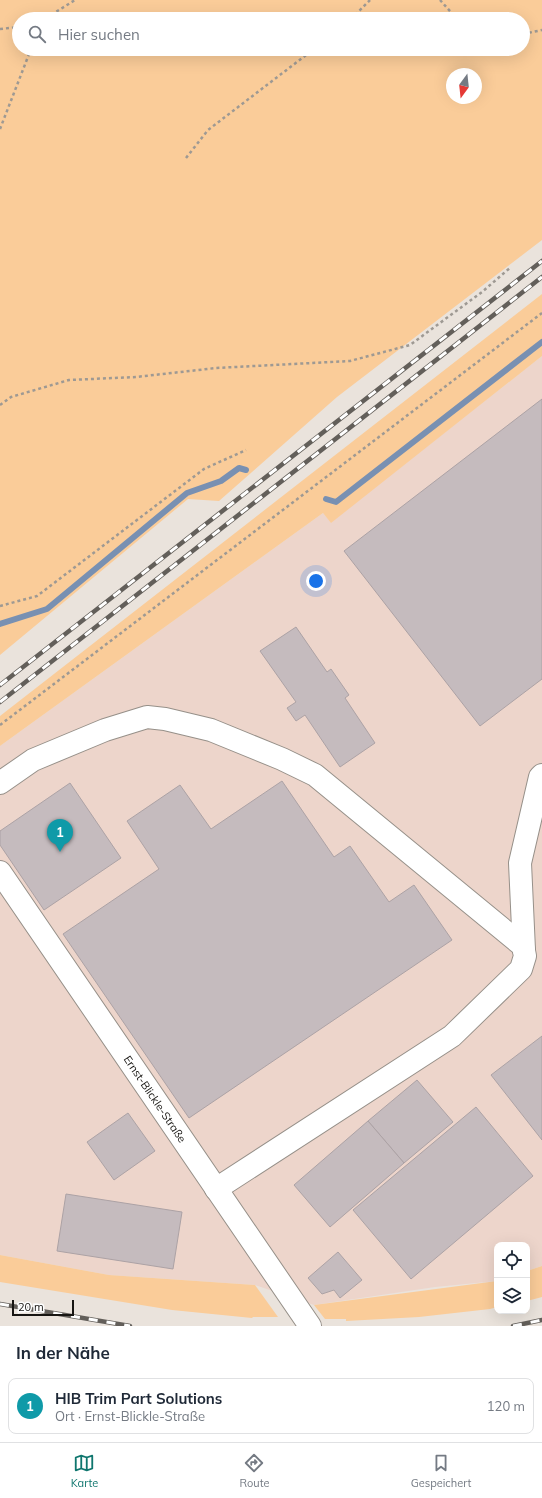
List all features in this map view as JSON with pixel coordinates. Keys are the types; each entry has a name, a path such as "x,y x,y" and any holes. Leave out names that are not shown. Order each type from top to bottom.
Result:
{"street":[{"path":"0,783 33,760 105,730 147,717 165,719 210,730 282,758 315,775 523,946 524,950"},
{"path":"216,1189 452,1036 521,969 525,956 520,863 540,777 542,775"},
{"name":"Ernst-Blickle-Straße","path":"0,872 310,1326"}],"path":[{"path":"56,12 75,0"},
{"path":"358,12 370,0"},
{"path":"440,0 451,12"},
{"path":"0,29 12,28"},
{"path":"530,33 542,30"},
{"path":"0,129 28,56"},
{"path":"186,158 208,130 305,56"},
{"path":"0,405 11,397 69,380 136,377 216,368 350,361 410,345 482,292 511,267"},
{"path":"0,725 542,312"},
{"path":"0,606 37,596 204,469 246,450"}],"shaded area":[{"path":"0,0 542,0 542,240 337,397 219,501 188,499 0,655"},
{"path":"542,294 542,356 331,523 323,513 0,746 0,716"},
{"path":"542,356 542,1266 530,1270 530,1242 494,1242 494,1281 435,1287 314,1305 255,1285 109,1275 0,1255 0,746 323,513 331,522"},
{"path":"0,1255 109,1275 255,1285 278,1317 252,1318 172,1310 0,1282"},
{"path":"542,1266 542,1297 530,1300 530,1278 530,1270"},
{"path":"494,1281 494,1308 490,1309 419,1317 346,1321 346,1319 325,1319 314,1305"}],"building":[{"path":"542,399 542,679 480,726 344,551"},
{"path":"296,627 327,672 331,669 349,695 345,698 375,743 340,767 305,715 296,721 287,708 296,702 260,651"},
{"path":"282,781 334,857 350,846 389,902 414,885 452,940 189,1118 63,934 159,869 127,821 180,785 211,829"},
{"path":"70,783 121,858 44,910 0,845 0,831"},
{"path":"542,1036 542,1140 491,1075"},
{"path":"417,1080 453,1122 404,1163 368,1121"},
{"path":"476,1107 533,1176 411,1279 353,1210"},
{"path":"128,1113 155,1151 114,1180 87,1142"},
{"path":"368,1121 404,1163 330,1227 294,1185"},
{"path":"66,1194 182,1212 173,1269 57,1251"},
{"path":"338,1252 362,1280 340,1298 334,1290 322,1294 308,1278"}],"waterway":[{"path":"326,499 336,502 542,342"},
{"path":"0,624 47,609 187,493 221,481 239,468 246,470"}],"railway":[{"path":"0,685 542,261"},
{"path":"0,702 542,277"},
{"path":"0,1304 130,1326"},
{"path":"513,1326 542,1320"}],"place":[{"name":"HIB Trim Part Solutions","path":"60,852"}]}
